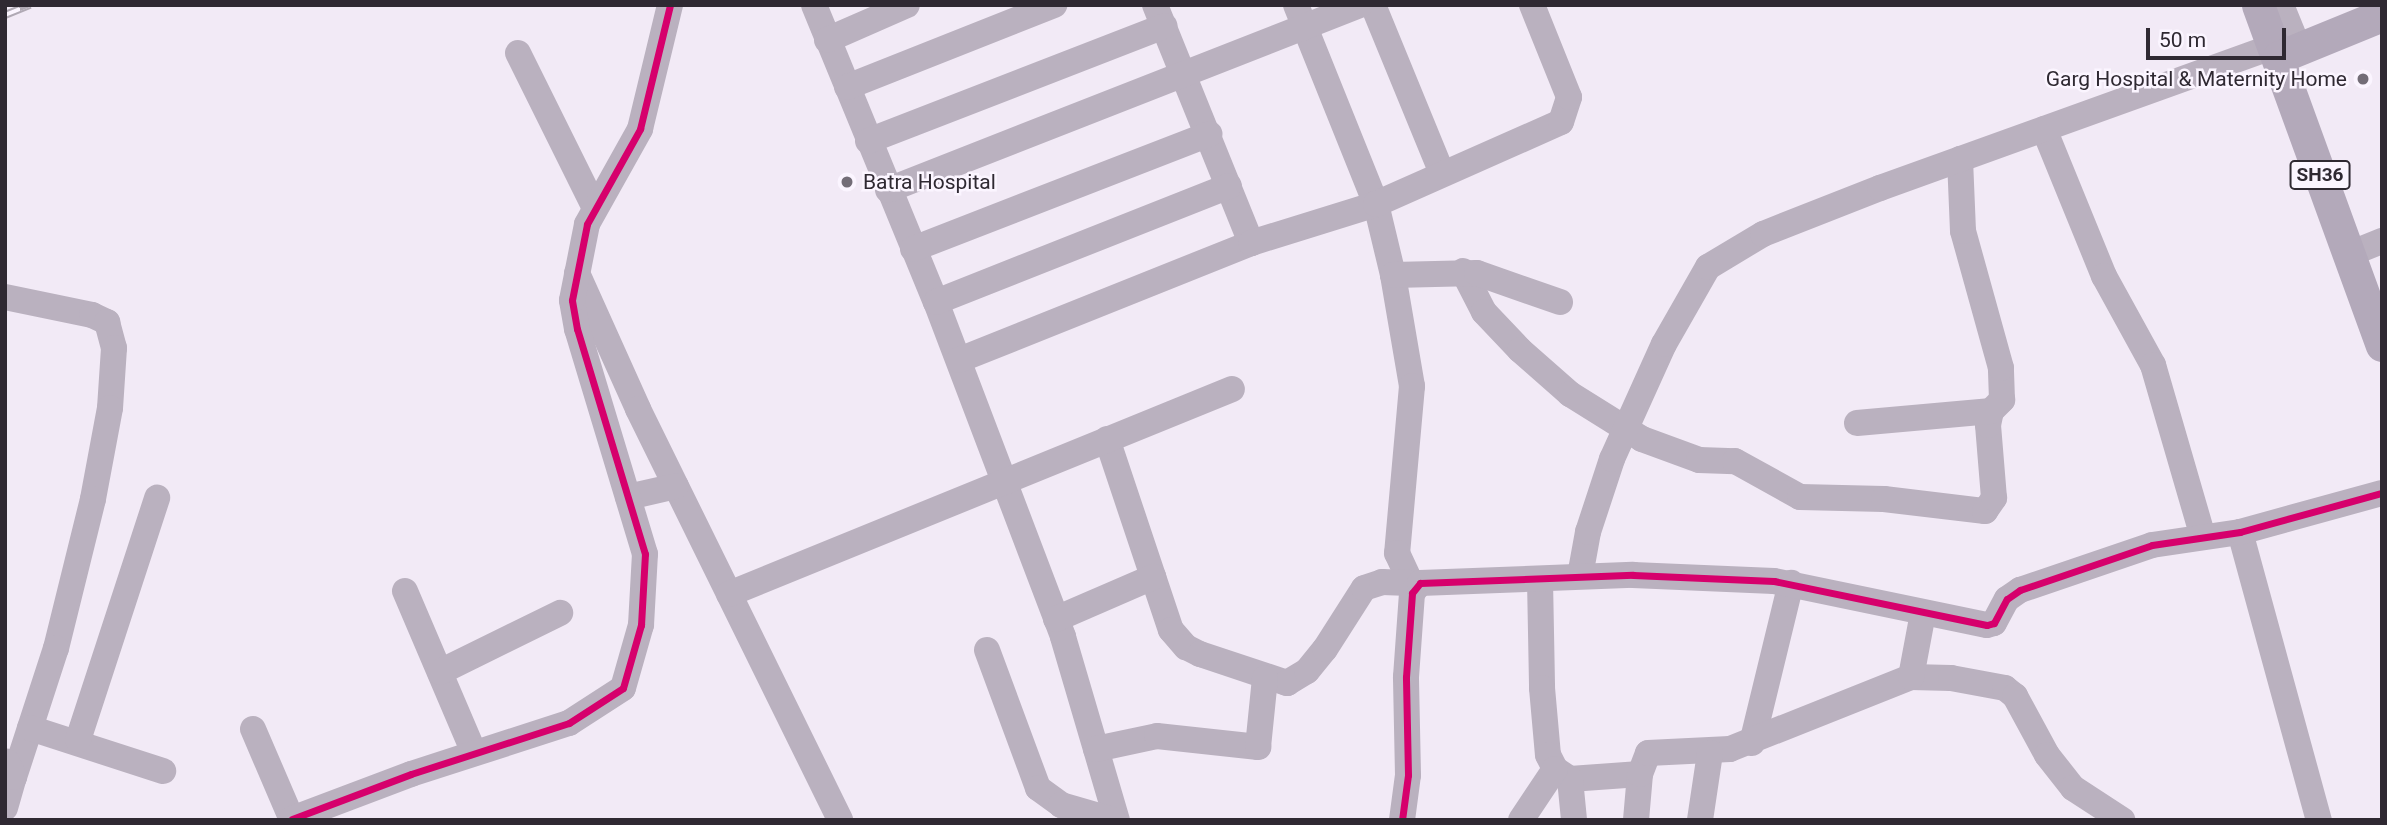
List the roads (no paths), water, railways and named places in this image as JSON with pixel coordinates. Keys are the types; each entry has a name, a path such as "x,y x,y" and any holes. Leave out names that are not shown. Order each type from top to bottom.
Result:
{"main road":[{"name":"SH36","path":"2258,5 2284,51 2347,255 2382,345"},
{"path":"2284,51 2382,15"}],"street":[{"path":"253,729 292,820 474,753 569,723 623,688 641,625 645,554 577,329 572,300 575,269 594,206 640,129 670,5"},
{"path":"814,5 936,302 1056,619 1115,820"},
{"path":"827,40 907,5"},
{"path":"847,87 1054,5"},
{"path":"888,190 1186,76 1301,17 1360,5"},
{"path":"1373,5 1442,173"},
{"path":"958,360 1251,243 1376,204 1561,122 1567,114 1565,83 1532,5"},
{"path":"1580,576 1588,532 1626,430 1664,344 1708,267 1763,234 1960,159 2284,51 2281,5"},
{"path":"868,141 1160,16 1251,243"},
{"path":"1301,17 1376,204 1393,275 1412,386 1397,554 1412,585 1406,677 1408,775 1402,820"},
{"path":"518,53 594,206"},
{"path":"2044,129 2104,276 2152,365 2203,537"},
{"path":"913,249 1209,134"},
{"path":"1463,271 1477,302 1500,331 1570,394 1626,430 1685,456 1752,467 1800,497 1884,499 1975,512 1985,511 1994,498 1988,425 1992,411 2002,400 2001,368 1963,231 1960,159"},
{"path":"936,302 1229,186"},
{"path":"2347,255 2382,242"},
{"path":"575,269 676,486 840,820"},
{"path":"1393,275 1463,271 1560,302"},
{"path":"5,297 92,315 107,322 114,348 110,408 93,499 56,648 30,728 10,767 5,808"},
{"path":"729,594 1232,389"},
{"path":"1857,423 1992,411"},
{"path":"1107,439 1153,578 1178,640 1200,654 1265,678 1287,683 1307,671 1370,583 1412,585 1580,576 1791,583 1979,625 1994,623 2007,599 2020,590 2152,545 2240,532 2382,493"},
{"path":"628,497 676,486"},
{"path":"78,740 157,498"},
{"path":"2240,532 2319,820"},
{"path":"1056,619 1153,578"},
{"path":"1540,580 1542,688 1548,755 1562,774 1574,820"},
{"path":"1752,743 1791,583"},
{"path":"405,591 474,753"},
{"path":"440,672 560,613"},
{"path":"1912,677 1923,613"},
{"path":"986,650 1038,788 1061,805 1115,820"},
{"path":"1636,820 1640,774 1648,753 1710,753 1752,743 1912,677 1951,678 2005,688 2019,702 2047,755 2087,812 2122,820"},
{"path":"1096,749 1157,736 1258,747 1265,678"},
{"path":"30,728 78,740 163,771"},
{"path":"1700,820 1710,753"},
{"path":"1521,820 1562,774 1640,774"}],"railway":[{"path":"5,15 30,5"}],"place":[{"name":"Garg Hospital & Maternity Home","path":"2363,79"},
{"name":"Batra Hospital","path":"847,182"}]}
